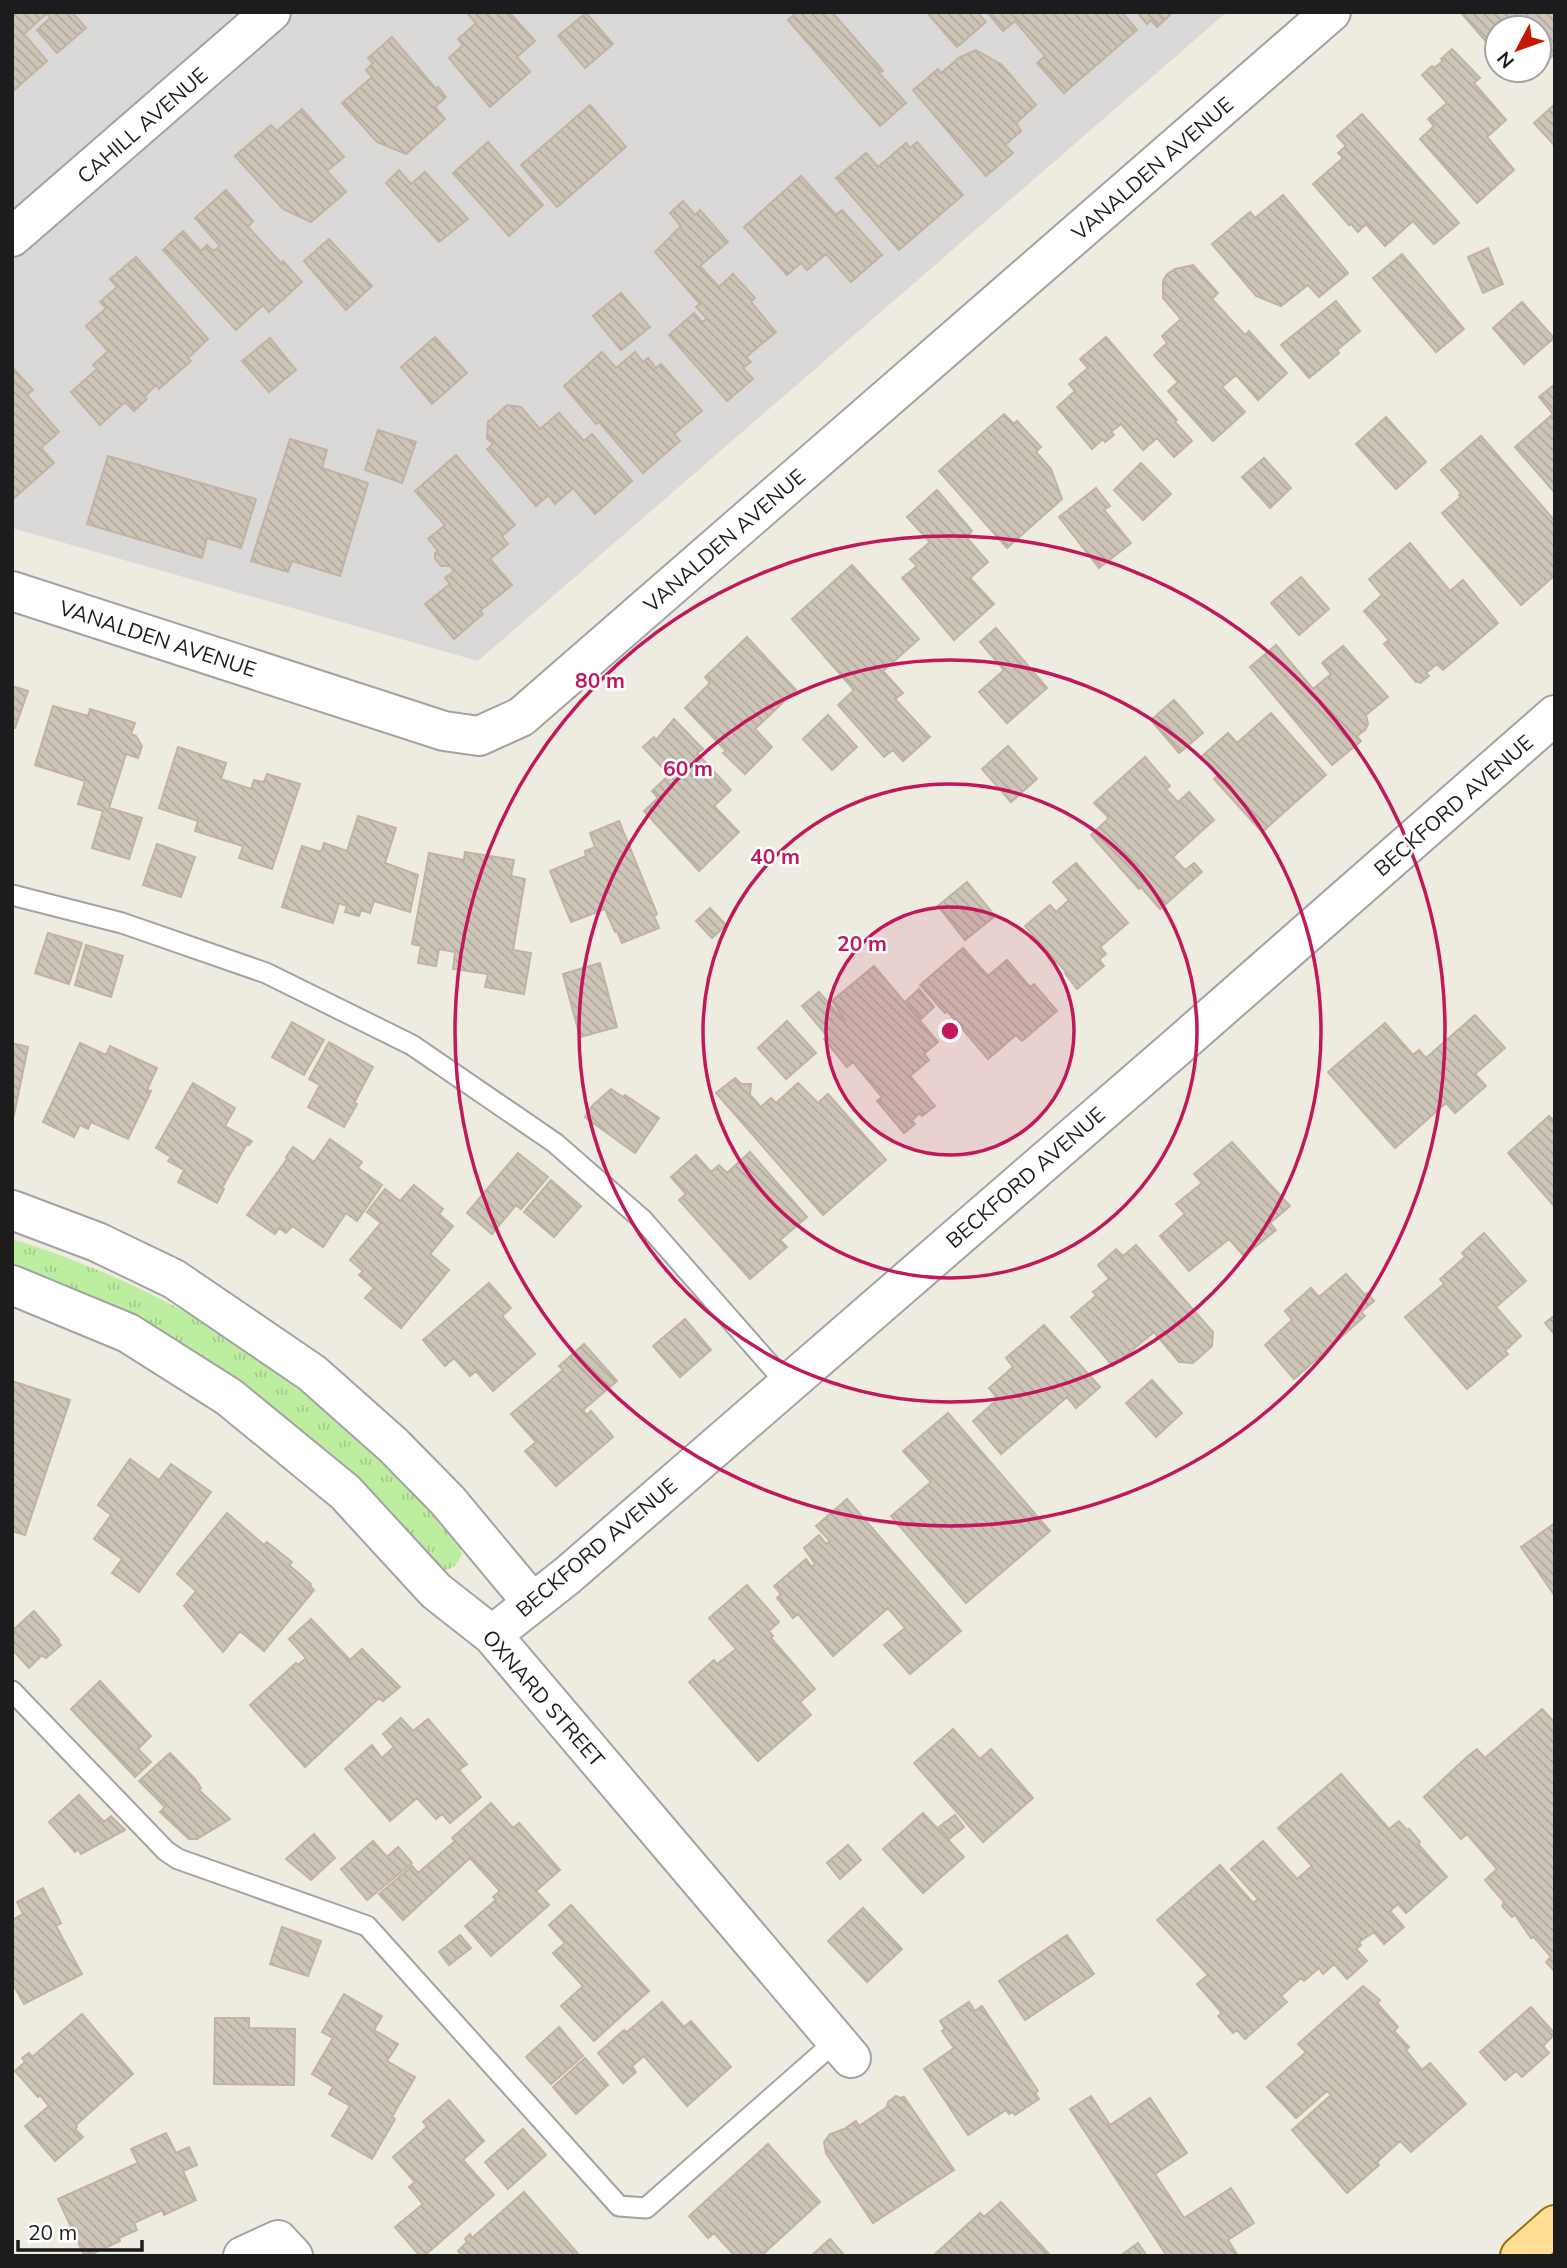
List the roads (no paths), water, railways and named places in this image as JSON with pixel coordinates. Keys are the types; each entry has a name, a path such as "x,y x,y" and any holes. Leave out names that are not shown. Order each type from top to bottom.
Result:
{"main road":[{"path":"1520,2256 1555,2225"}],"street":[{"name":"CAHILL AVENUE","path":"12,237 271,12"},
{"name":"VANALDEN AVENUE","path":"12,591 444,731 479,736 521,717 1331,12"},
{"name":"BECKFORD AVENUE","path":"492,1635 568,1575 1555,715"},
{"path":"12,1210 97,1242 174,1279 312,1373 393,1445 448,1500 532,1602"},
{"name":"OXNARD STREET","path":"12,1285 128,1333 229,1397 345,1492 436,1591 492,1635 844,2049"},
{"path":"243,2256 278,2240 293,2256"}],"lane":[{"path":"12,895 121,923 266,973 412,1045 555,1143 643,1220 786,1383"},
{"path":"12,1691 178,1860 367,1926 619,2206 646,2208 844,2049"}]}
